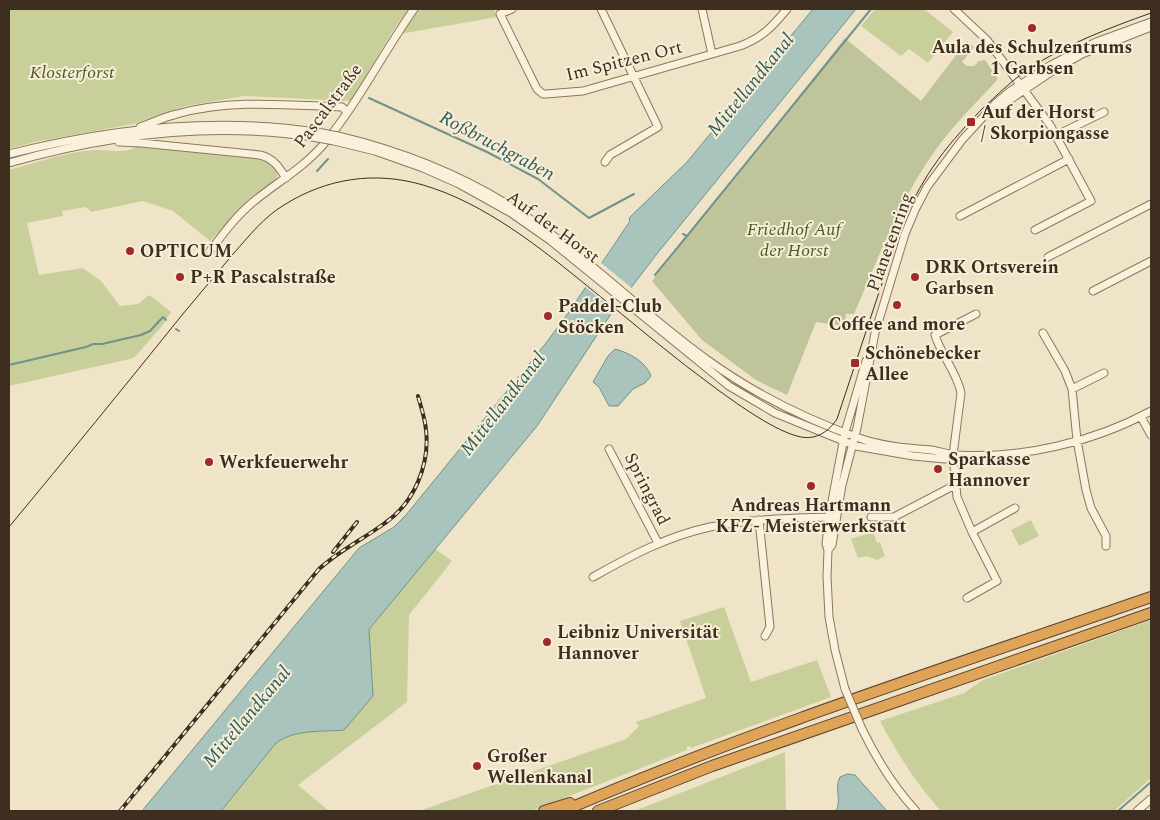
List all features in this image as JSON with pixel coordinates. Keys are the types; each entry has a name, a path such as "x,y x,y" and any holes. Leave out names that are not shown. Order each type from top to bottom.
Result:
{"highway":[{"path":"562,811 658,771 741,740 1151,597"},
{"path":"598,811 712,766 1151,612"},
{"path":"544,811 607,792"},
{"path":"603,811 622,801"}],"street":[{"name":"Pascalstraße","path":"210,251 251,203 298,170 323,145 348,112 414,9"},
{"name":"Im Spitzen Ort","path":"512,9 500,14 537,89 543,94 583,91 757,39 766,33 787,9"},
{"path":"600,9 658,127 610,155 605,162"},
{"path":"702,9 712,54"},
{"path":"954,9 987,40 1057,135 1091,201 1035,230"},
{"name":"Planetenring","path":"844,441 856,392 915,210 927,187 951,153 988,114 998,109 1022,87 1051,65 1096,42 1151,22"},
{"name":"Planetenring","path":"1022,87 1082,54 1151,27"},
{"name":"Auf der Horst","path":"131,131 176,114 223,105 256,103 342,107 348,112"},
{"path":"179,126 176,119 188,112"},
{"path":"1057,135 1104,112"},
{"name":"Auf der Horst","path":"9,154 131,131 179,126 239,124 274,126 336,139 375,151 409,162 460,184 531,226 591,270 729,386 767,408 792,421 852,445 913,456 945,459 953,455"},
{"name":"Auf der Horst","path":"9,163 93,143 138,136 212,130 320,136"},
{"name":"Auf der Horst","path":"93,143 141,143 260,155 276,164 286,178"},
{"path":"960,216 1069,159"},
{"path":"1048,257 1151,204"},
{"path":"1093,291 1151,261"},
{"name":"Auf der Horst","path":"631,303 735,379 767,399 791,411 855,436 904,448 946,452 953,455 989,455 1022,452 1077,440 1151,411"},
{"path":"967,598 997,581 960,507 955,485 953,455 961,393 959,384 935,335 976,314"},
{"path":"1043,333 1065,371 1072,389 1077,440 1086,490 1091,508 1106,536 1106,546"},
{"name":"Planetenring","path":"852,445 873,342"},
{"path":"1072,389 1104,373"},
{"path":"1141,416 1151,435"},
{"path":"844,441 832,517 832,545 828,550 830,625 838,666 845,689 862,729 880,764 916,811"},
{"path":"832,517 852,445"},
{"name":"Springrad","path":"609,448 658,543"},
{"path":"871,517 894,517 955,485"},
{"path":"972,532 1015,508"},
{"path":"593,577 658,543 709,527 759,520 832,517"},
{"path":"759,520 770,626 764,636"},
{"path":"1137,811 1151,799"}],"green space":[{"name":"Klosterforst","path":"9,9 409,9 394,29 351,101 244,96 186,106 133,124 35,142 9,149"},
{"path":"415,9 494,9 497,17 394,35"},
{"path":"875,9 924,9 953,32 928,63 909,49 901,56 861,26"},
{"name":"Friedhof Auf der Horst","path":"845,38 921,101 967,41 974,47 962,62 967,66 974,66 979,61 985,60 998,79 947,135 918,176 894,221 854,314 846,314 845,326 816,322 787,395 756,380 702,340 652,281"},
{"path":"137,146 266,159 276,170 277,180 249,199 210,241 173,211 143,201 91,212 86,207 62,211 63,216 27,223 39,275 83,268 101,281 120,306 138,304 149,295 171,312 162,326 134,358 9,386 9,170 73,153 95,150 123,151"},
{"path":"1031,520 1039,536 1019,546 1011,530"},
{"path":"873,532 877,543 880,542 885,556 877,560 867,556 858,558 851,539"},
{"path":"435,549 452,561 409,615 407,702 298,785 329,811 221,811 276,743 291,735 300,733 344,730 373,696 369,630"},
{"path":"724,607 751,682 817,660 831,697 691,748 690,746 687,747 687,750 531,811 419,811 626,739 639,726 636,722 706,698 680,621"},
{"path":"1151,620 1151,778 1114,811 941,811 908,768 880,721 964,693 983,680"},
{"path":"785,752 786,811 634,811"}],"water":[{"name":"Mittellandkanal","path":"813,9 856,9 656,255 611,314 537,426 371,627 369,630 373,696 344,730 300,733 291,735 276,743 221,811 142,811 359,548 394,527 406,515 546,343 630,221 629,218 687,162"},
{"path":"615,349 641,362 651,376 645,383 633,389 618,406 609,406 599,387 593,382 608,356"},
{"path":"847,774 855,775 887,811 836,811 838,807 838,781 840,777"}],"pier":[{"path":"600,262 633,289 616,312 584,286"}],"waterway":[{"path":"683,234 687,236 871,9"},
{"name":"Roßbruchgraben","path":"369,98 487,152 538,179 589,218 634,194"},
{"name":"Roßbruchgraben","path":"317,171 328,159"},
{"path":"655,275 687,236"},
{"name":"Roßbruchgraben","path":"9,365 93,344 102,344 141,335 150,331 163,317 166,320"},
{"path":"1118,811 1151,782"}],"tram line":[{"path":"9,527 188,307 257,227 270,215 300,196 334,183 369,178 387,178 423,185 469,203 533,243 686,366 747,410 769,424 791,434 807,438 822,434 837,419 907,213 924,181 943,152 981,110 1027,70 1071,45 1151,13"}],"railway":[{"path":"120,811 319,569 395,515 412,494 422,470 427,443 423,413 418,396"},
{"path":"333,552 357,522"}],"place":[{"name":"Aula des Schulzentrums 1 Garbsen","path":"1032,28"},
{"name":"Auf der Horst / Skorpiongasse","path":"971,122"},
{"name":"OPTICUM","path":"130,251"},
{"name":"P+R Pascalstraße","path":"180,277"},
{"name":"DRK Ortsverein Garbsen","path":"915,277"},
{"name":"Coffee and more","path":"897,305"},
{"name":"Paddel-Club Stöcken","path":"548,316"},
{"name":"Schönebecker Allee","path":"855,363"},
{"name":"Werkfeuerwehr","path":"209,462"},
{"name":"Sparkasse Hannover","path":"938,469"},
{"name":"Andreas Hartmann KFZ- Meisterwerkstatt","path":"811,486"},
{"name":"Leibniz Universität Hannover","path":"547,642"},
{"name":"Großer Wellenkanal","path":"477,766"}]}
